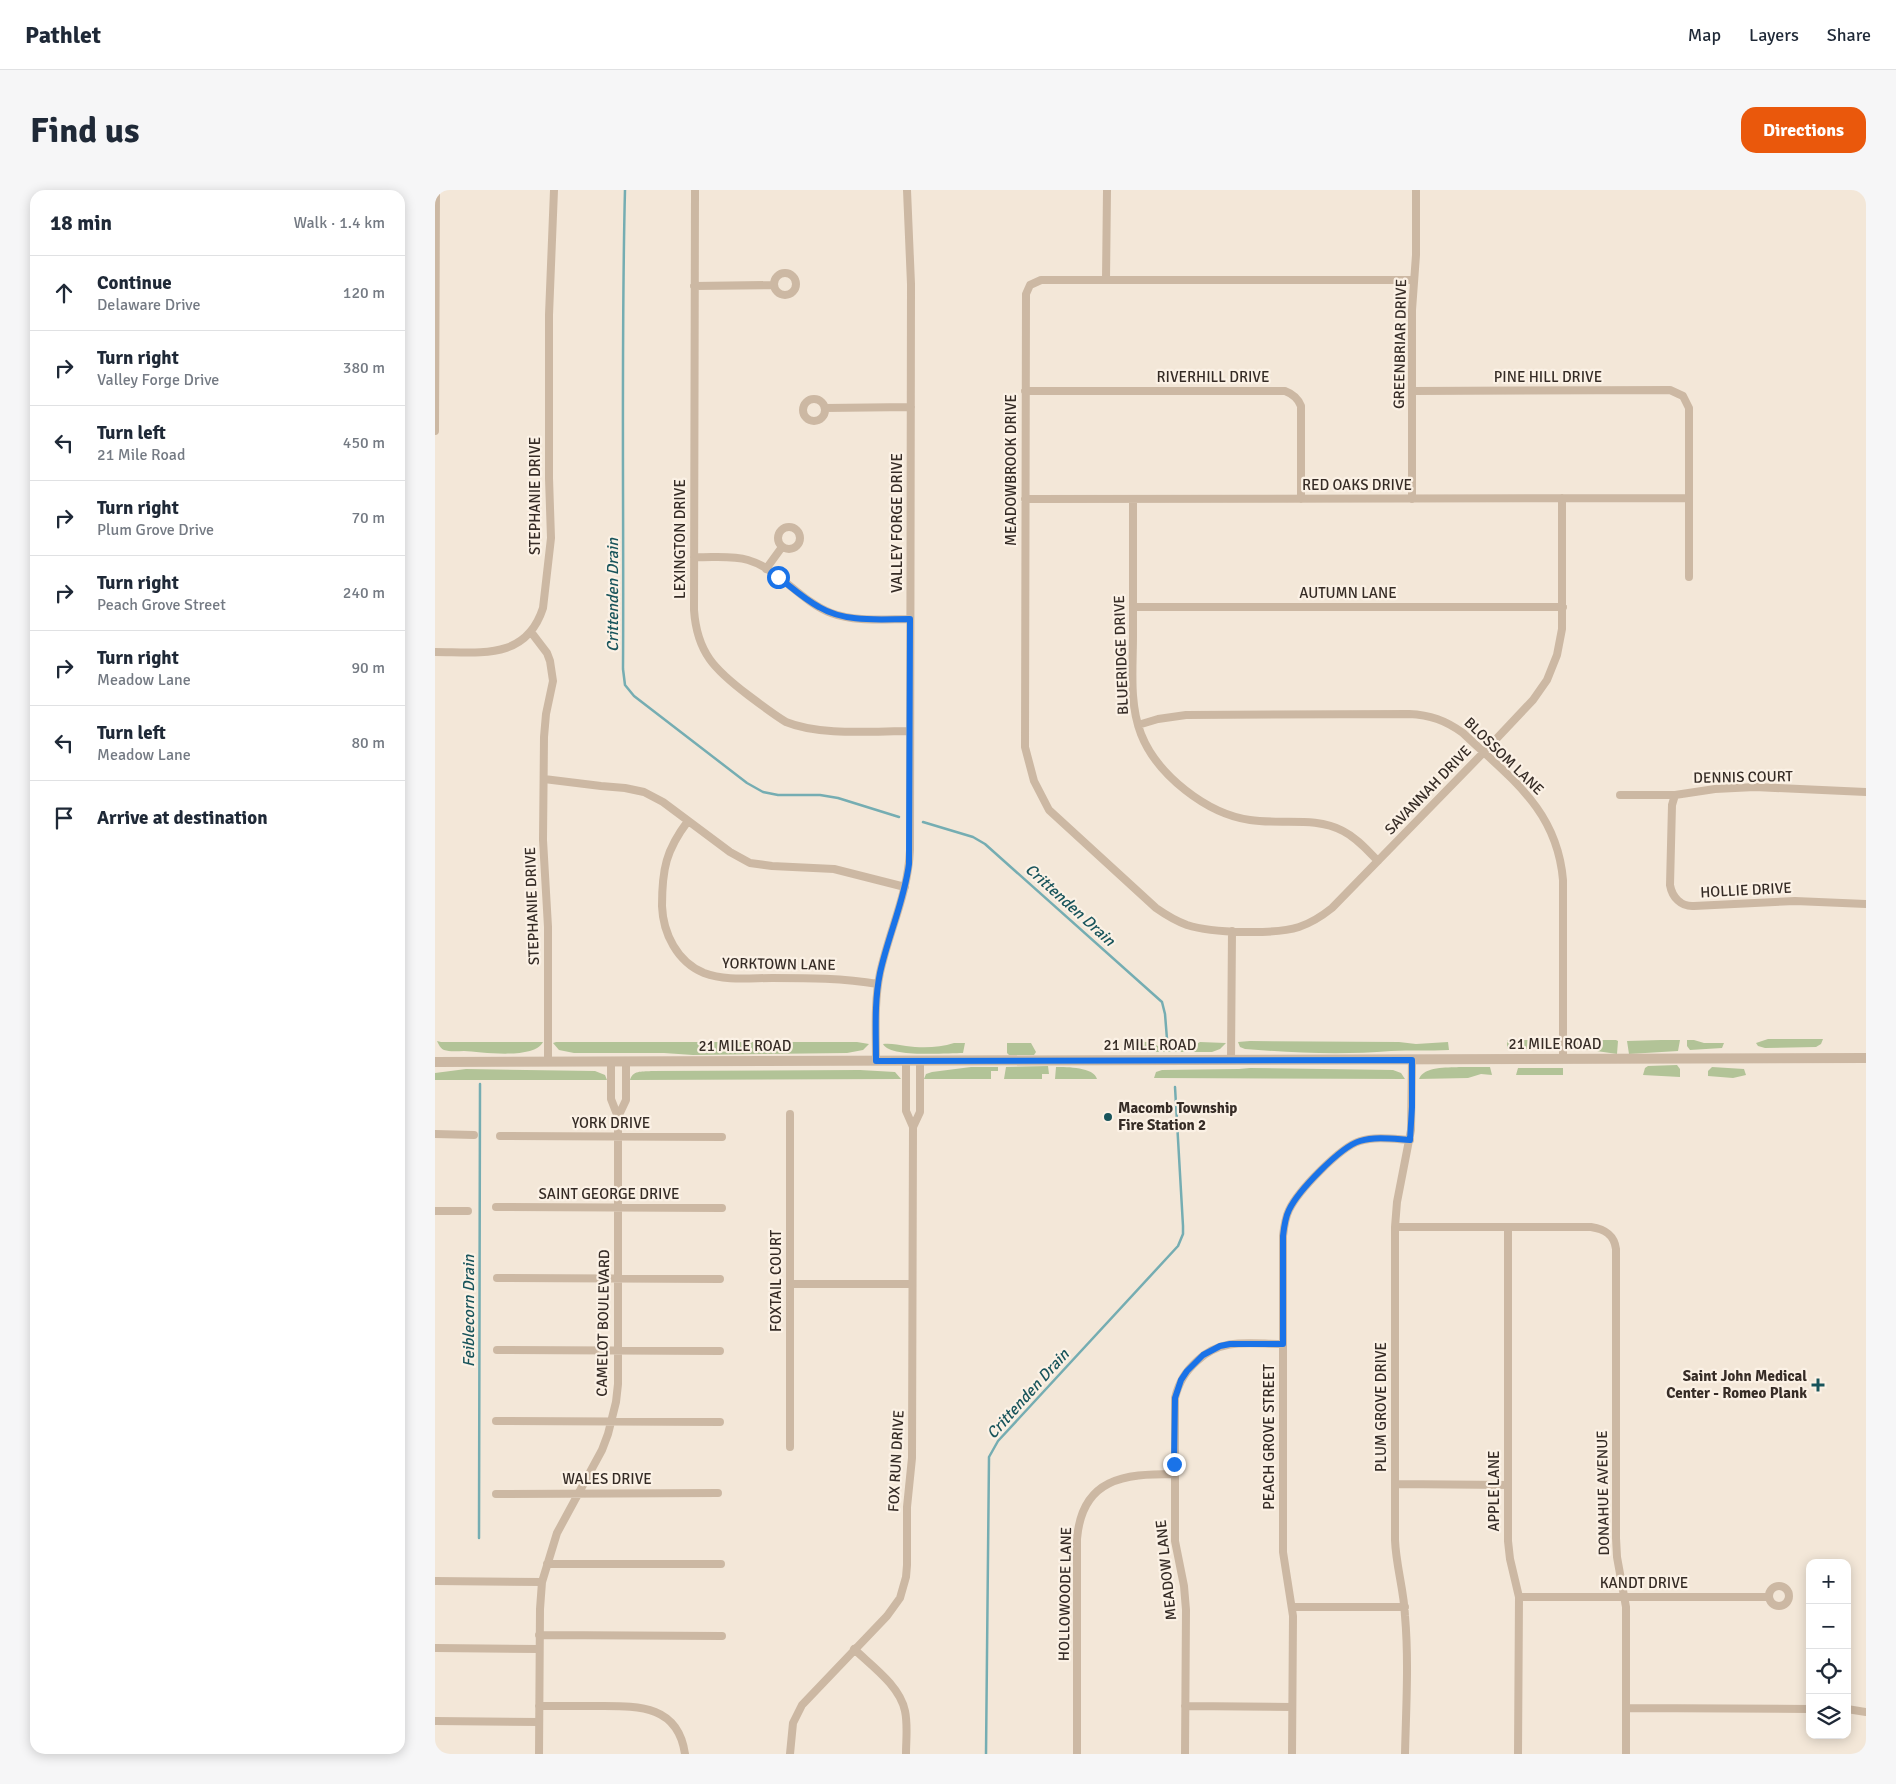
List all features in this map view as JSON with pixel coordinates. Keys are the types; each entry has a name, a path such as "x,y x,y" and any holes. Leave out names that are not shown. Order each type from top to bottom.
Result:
{"street":[{"path":"435,431 436,190"},
{"name":"STEPHANIE DRIVE","path":"548,1062 548,927 544,849 544,779 545,724 553,681 547,653 531,632 543,608 551,538 549,315 554,190"},
{"name":"LEXINGTON DRIVE","path":"695,190 694,610 697,634 705,654 716,669 776,716 797,727 819,730 910,731"},
{"name":"VALLEY FORGE DRIVE","path":"876,1061 878,984 905,887 910,850 911,284 907,190"},
{"path":"1106,280 1107,190"},
{"name":"GREENBRIAR DRIVE","path":"1412,499 1416,190"},
{"name":"MEADOWBROOK DRIVE","path":"1232,931 1210,930 1187,925 1156,908 1057,818 1038,792 1029,768 1025,747 1025,294 1030,285 1041,280 1414,280"},
{"path":"695,286 774,285"},
{"name":"PINE HILL DRIVE","path":"1413,391 1670,390 1683,396 1689,408 1689,498"},
{"name":"RIVERHILL DRIVE","path":"1025,391 1285,391 1299,401 1301,406 1301,499"},
{"path":"825,408 911,407"},
{"name":"RED OAKS DRIVE","path":"1025,498 1689,498"},
{"name":"SAVANNAH DRIVE","path":"1232,931 1283,930 1309,923 1332,908 1533,700 1547,680 1561,642 1563,607 1562,498"},
{"path":"1689,498 1689,577"},
{"name":"BLUERIDGE DRIVE","path":"1133,499 1133,690 1138,724 1145,743 1157,762 1177,782 1217,810 1245,819 1273,822 1310,822 1333,827 1353,837 1378,860"},
{"path":"766,569 782,547"},
{"path":"694,557 747,560 766,569 811,602 830,612 852,618 910,619"},
{"name":"AUTUMN LANE","path":"1133,607 1563,607"},
{"path":"435,652 501,650 518,643 531,632"},
{"name":"BLOSSOM LANE","path":"1138,724 1186,715 1421,714 1432,716 1453,726 1521,789 1539,809 1552,831 1560,854 1563,880 1563,1059"},
{"path":"544,779 634,789 644,792 663,802 730,852 751,863 834,869 905,887"},
{"name":"DENNIS COURT","path":"1620,795 1675,795 1715,789 1755,787 1866,792"},
{"name":"HOLLIE DRIVE","path":"1675,795 1672,805 1670,885 1675,897 1683,904 1694,906 1795,900 1866,904"},
{"name":"YORKTOWN LANE","path":"688,821 670,849 664,872 663,896 665,927 674,946 685,961 702,972 725,978 833,978 878,984"},
{"path":"1231,1060 1232,931"},
{"name":"21 MILE ROAD","path":"435,1062 1866,1058"},
{"name":"PLUM GROVE DRIVE","path":"1405,1754 1405,1607 1396,1554 1395,1227 1397,1202 1410,1140 1412,1060"},
{"name":"FOX RUN DRIVE","path":"790,1754 793,1723 801,1705 894,1606 899,1598 906,1577 907,1506 912,1458 913,1127 906,1111 906,1061"},
{"name":"FOX RUN DRIVE","path":"913,1127 920,1112 920,1061"},
{"name":"CAMELOT BOULEVARD","path":"539,1754 539,1609 542,1582 557,1533 602,1450 611,1421 618,1384 618,1117 611,1100 611,1062"},
{"name":"CAMELOT BOULEVARD","path":"618,1117 626,1100 626,1062"},
{"name":"FOXTAIL COURT","path":"790,1447 791,1114"},
{"path":"435,1134 474,1135"},
{"name":"YORK DRIVE","path":"500,1136 721,1136"},
{"name":"PEACH GROVE STREET","path":"1292,1754 1293,1607 1283,1543 1283,1236 1285,1218 1294,1200 1337,1155 1351,1145 1371,1139 1410,1140"},
{"name":"SAINT GEORGE DRIVE","path":"497,1207 722,1208"},
{"path":"435,1211 468,1211"},
{"path":"1395,1227 1509,1227"},
{"name":"DONAHUE AVENUE","path":"1509,1227 1591,1227 1609,1233 1613,1237 1616,1249 1616,1538 1617,1556 1625,1597 1626,1754"},
{"name":"APPLE LANE","path":"1509,1227 1509,1550 1519,1597 1518,1754"},
{"path":"497,1278 719,1279"},
{"path":"790,1284 912,1284"},
{"name":"MEADOW LANE","path":"1185,1754 1186,1610 1184,1586 1175,1550 1175,1398 1181,1380 1187,1371 1203,1355 1220,1346 1230,1344 1283,1344"},
{"path":"497,1350 720,1351"},
{"path":"496,1421 721,1422"},
{"name":"HOLLOWOODE LANE","path":"1077,1754 1077,1539 1081,1518 1096,1493 1113,1481 1134,1475 1174,1474"},
{"path":"1395,1484 1508,1485"},
{"name":"WALES DRIVE","path":"496,1494 578,1492 718,1493"},
{"path":"547,1564 721,1564"},
{"path":"435,1581 542,1582"},
{"name":"KANDT DRIVE","path":"1519,1597 1769,1597"},
{"path":"1293,1607 1405,1607"},
{"path":"539,1635 722,1636"},
{"path":"435,1648 539,1649"},
{"path":"854,1649 892,1687 903,1703 906,1722 906,1754"},
{"path":"539,1706 633,1706 650,1709 672,1725 683,1744 685,1754"},
{"path":"1185,1706 1292,1707"},
{"path":"1626,1708 1806,1709"},
{"path":"1851,1710 1866,1712"},
{"path":"435,1721 539,1722"}],"green space":[{"path":"1768,1039 1823,1039 1821,1044 1816,1047 1765,1048 1758,1046 1756,1043"},
{"path":"1507,1040 1535,1040 1535,1049 1507,1049"},
{"path":"1568,1040 1616,1040 1618,1041 1617,1054 1576,1048"},
{"path":"1680,1040 1678,1051 1629,1054 1627,1041"},
{"path":"1687,1040 1704,1043 1724,1043 1722,1048 1690,1050 1687,1046"},
{"path":"437,1041 543,1042 538,1048 529,1051 507,1054 446,1051 441,1048"},
{"path":"857,1042 869,1044 863,1050 847,1053 693,1055 664,1053 574,1053 559,1050 553,1043"},
{"path":"1140,1042 1151,1042 1163,1049 1188,1049 1200,1042 1226,1043 1220,1049 1212,1052 1144,1052 1140,1047"},
{"path":"1238,1042 1399,1042 1416,1044 1448,1042 1449,1050 1354,1053 1300,1052 1245,1049 1240,1047"},
{"path":"965,1043 963,1053 907,1053 888,1048 883,1044 924,1047"},
{"path":"1007,1043 1031,1043 1036,1052 1034,1055 1009,1055 1007,1053"},
{"path":"1677,1065 1680,1069 1680,1077 1643,1075 1645,1068 1648,1066"},
{"path":"1048,1066 1049,1074 1042,1074 1042,1079 1004,1079 1006,1067"},
{"path":"971,1067 998,1067 998,1071 991,1071 991,1079 924,1079 926,1074 932,1072"},
{"path":"1056,1067 1086,1070 1095,1075 1097,1079 1055,1079"},
{"path":"1459,1067 1490,1067 1492,1075 1481,1074 1468,1078 1419,1079 1431,1070"},
{"path":"1712,1067 1744,1069 1746,1075 1733,1078 1708,1076 1708,1071"},
{"path":"1250,1068 1393,1070 1401,1073 1405,1079 1154,1078 1156,1072 1162,1070"},
{"path":"1518,1068 1563,1068 1563,1075 1516,1075"},
{"path":"466,1069 595,1071 605,1075 607,1080 435,1080 435,1073"},
{"path":"860,1070 895,1072 901,1079 630,1080 635,1073 651,1071"}],"waterway":[{"name":"Crittenden Drain","path":"625,190 623,370 623,669 625,685 634,696 747,783 763,792 778,795 820,795 838,798 899,817"},
{"name":"Crittenden Drain","path":"923,822 973,837 985,844 1162,1002 1167,1039"},
{"name":"Feiblecorn Drain","path":"479,1538 480,1084"},
{"name":"Crittenden Drain","path":"986,1754 989,1457 998,1441 1178,1246 1183,1234 1183,1226 1175,1087"}],"place":[{"name":"Macomb Township Fire Station 2","path":"1108,1117"},
{"name":"Saint John Medical Center - Romeo Plank","path":"1818,1385"}],"route":[{"path":"778,577 820,608 840,616 867,619 910,619 909,864 903,896 878,984 876,1061 1412,1060 1410,1140 1371,1139 1351,1145 1337,1155 1294,1200 1285,1218 1283,1236 1283,1344 1230,1344 1220,1346 1203,1355 1187,1371 1181,1380 1175,1398 1174,1464"}]}
